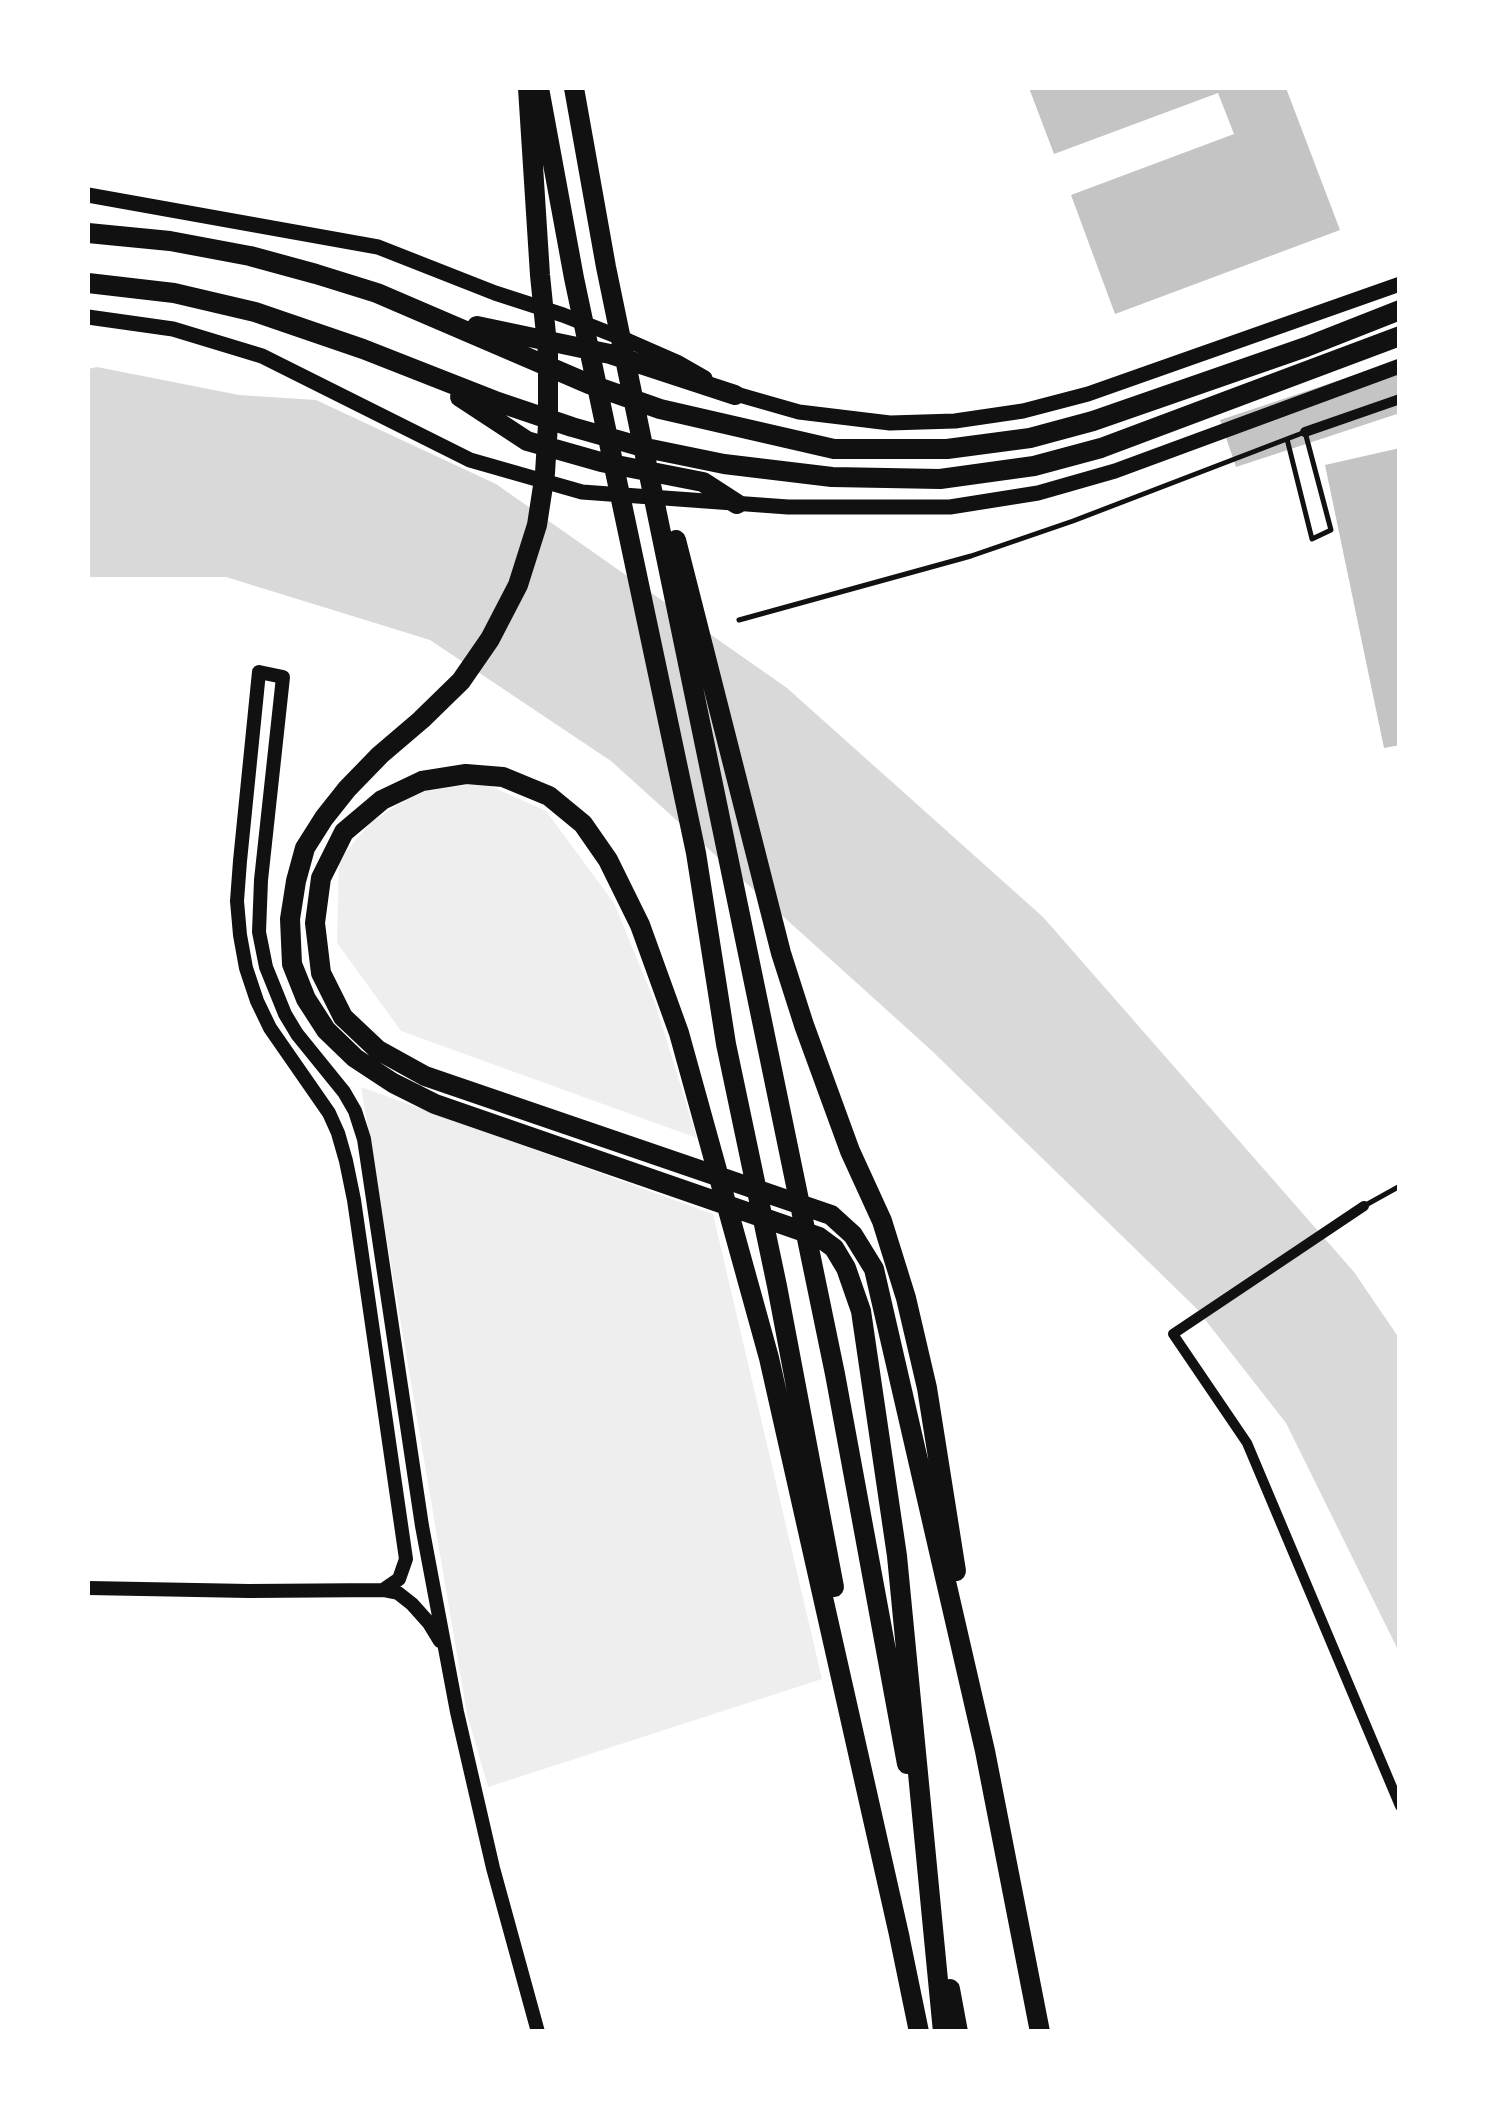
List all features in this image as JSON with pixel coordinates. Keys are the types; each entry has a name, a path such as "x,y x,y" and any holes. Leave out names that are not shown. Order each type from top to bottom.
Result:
{"highway":[{"path":"528,88 548,354 545,473 536,524 518,585 490,640 461,680 347,789 305,848 290,920 292,964 306,999 326,1030 355,1058 393,1083 434,1104 819,1237 834,1248 846,1268 861,1311 898,1556 943,2032"},
{"path":"540,88 574,278 696,853 726,1044 777,1286 918,2032"},
{"path":"574,88 606,266 835,1374 958,2032"},
{"path":"88,233 170,241 250,256 377,293 589,384 660,408 834,449 947,449 1030,438 1306,347 1400,310"},
{"path":"606,266 781,953 850,1150 882,1221 906,1298 927,1388 985,1752"},
{"path":"88,283 174,293 255,312 572,427 646,448 724,464 832,477 940,479 1034,466 1101,448 1400,336"},
{"path":"440,318 610,354 735,396"},
{"path":"429,376 527,442 600,462 703,482 737,504"},
{"path":"900,1939 769,1358 679,1033 640,926 608,860 583,824 549,796 503,777 466,774 422,781 382,800 344,832 321,878 316,923 320,973 343,1018 378,1050 425,1076 831,1215 853,1235 874,1269 985,1752 1040,2032"}],"main road":[{"path":"88,195 378,247 629,341 677,362 735,396 799,412 890,423 955,421 1022,411 1088,394 1400,284"},
{"path":"88,317 173,329 262,356 470,460 530,478 582,492 788,507 950,507 1038,493 1115,470 1400,366"}],"street":[{"path":"1305,432 1400,400"},
{"path":"384,1590 399,1578 406,1558 346,1160 329,1113 270,1028 257,1001 240,935 240,862 259,672 283,677 259,932 266,966 285,1014 344,1092 364,1139 422,1526 445,1651 494,1868 538,2032"},
{"path":"1364,1206 1172,1334 1247,1443 1400,1806"},
{"path":"88,1588 384,1590 398,1593 412,1604 430,1623 445,1651"}],"lane":[{"path":"739,620 971,556 1073,522 1305,432 1331,530 1312,539 1287,440"},
{"path":"1364,1206 1400,1186"}],"shaded area":[{"path":"97,367 239,395 316,400 496,484 787,688 1043,917 1354,1272 1399,1338 1399,1652 1286,1423 1196,1308 931,1050 611,761 430,640 226,577 88,577 88,369"},
{"path":"486,784 546,811 614,903 655,1003 697,1138 401,1031 337,943 339,860 371,822 424,788"},
{"path":"361,1087 713,1214 822,1679 488,1787 467,1714"}],"building":[{"path":"1029,88 1286,88 1340,230 1115,314 1071,195 1234,134 1218,93 1054,154"},
{"path":"1400,360 1400,413 1236,467 1220,420"},
{"path":"1400,448 1400,745 1384,748 1325,465"}]}
